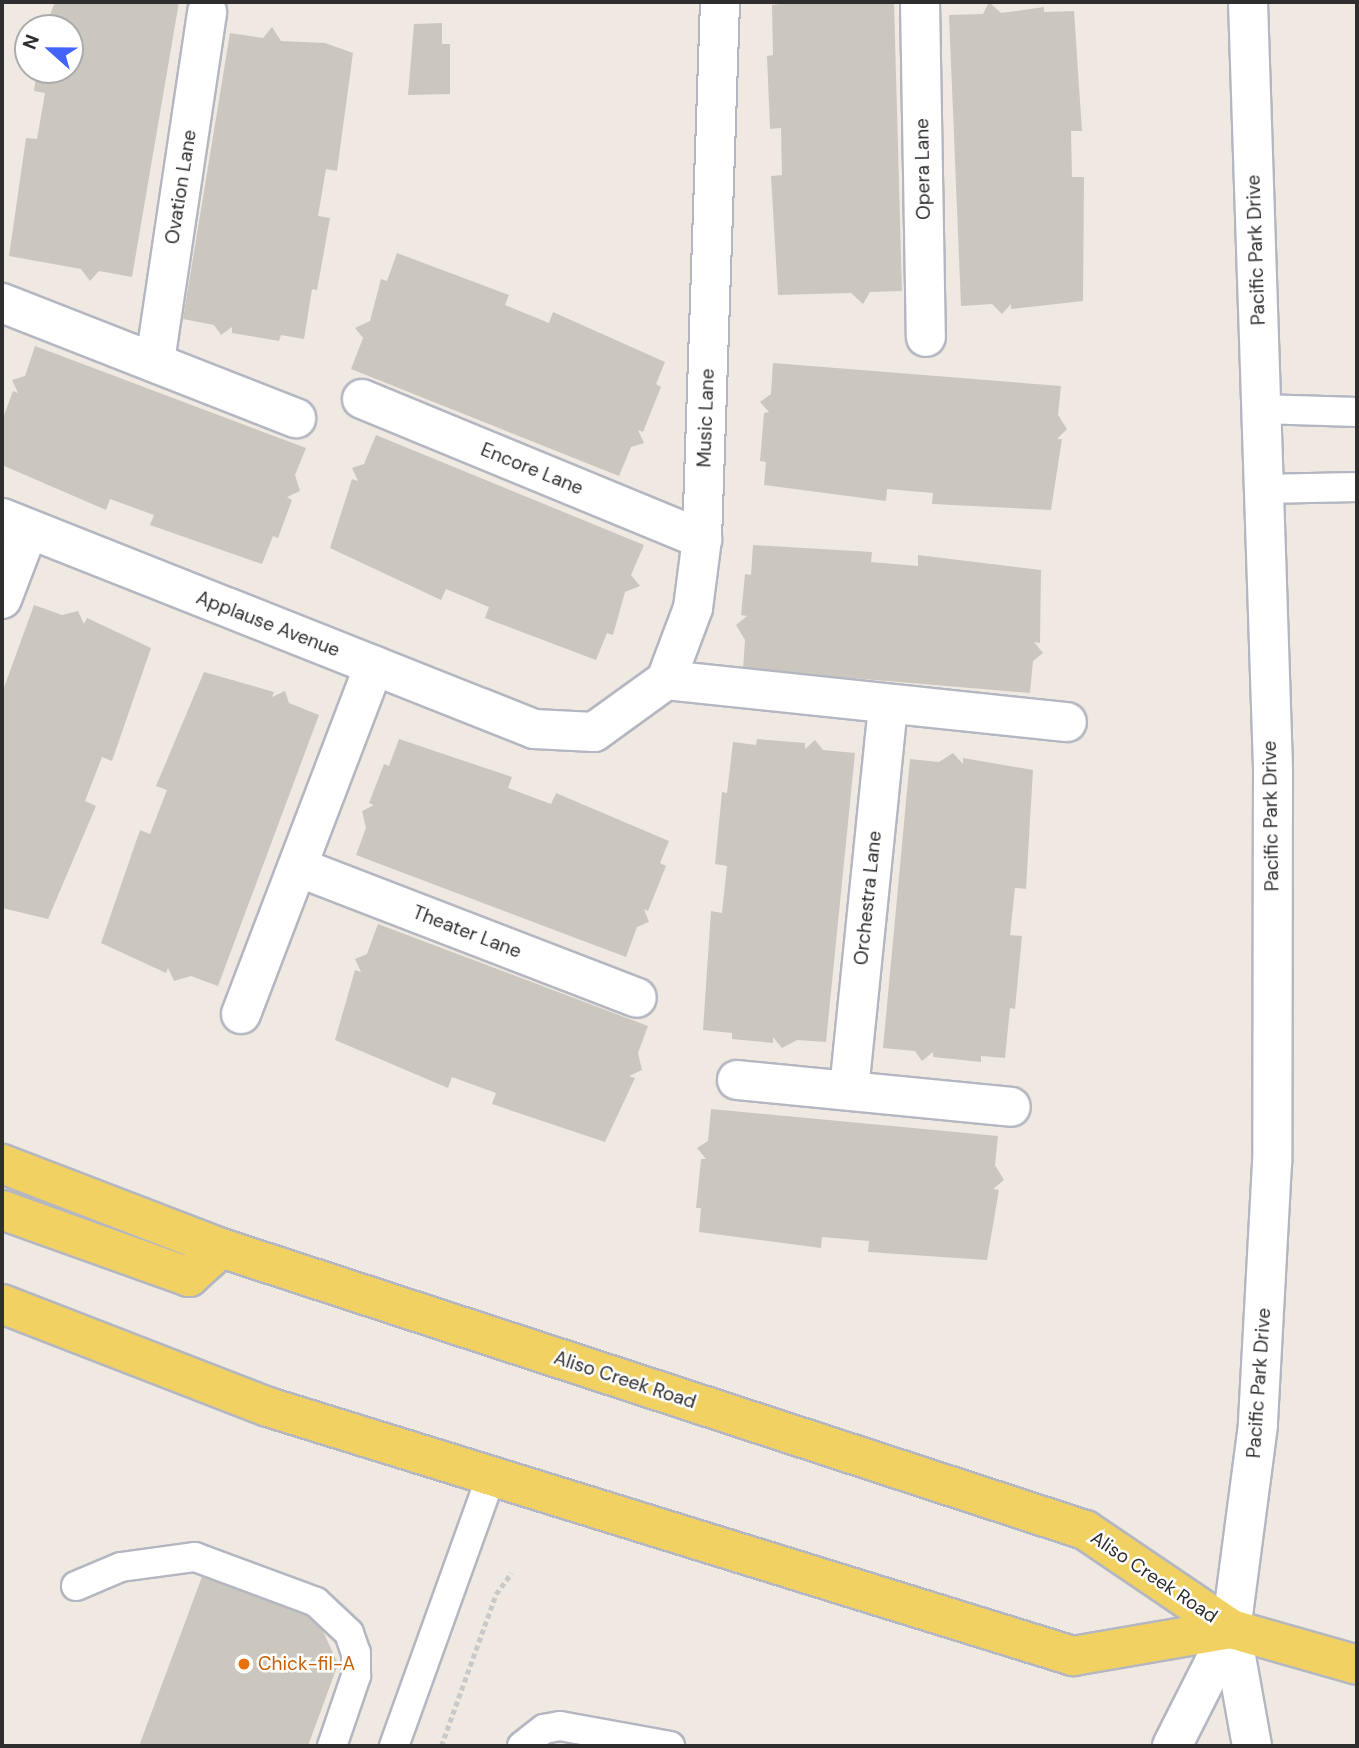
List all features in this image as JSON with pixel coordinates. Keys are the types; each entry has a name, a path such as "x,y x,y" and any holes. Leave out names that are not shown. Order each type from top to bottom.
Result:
{"main road":[{"name":"Aliso Creek Road","path":"2,1164 221,1248 1085,1530 1231,1629 1357,1665"},
{"path":"2,1210 189,1277 221,1248"},
{"name":"Aliso Creek Road","path":"2,1304 268,1407 492,1474 1073,1656 1231,1629"}],"street":[{"name":"Music Lane","path":"666,680 693,608 702,539 720,2"},
{"name":"Opera Lane","path":"920,2 926,337"},
{"name":"Pacific Park Drive","path":"1248,2 1273,769 1272,1163 1258,1425 1231,1629 1252,1746"},
{"name":"Ovation Lane","path":"155,361 207,12"},
{"path":"2,303 296,418"},
{"name":"Encore Lane","path":"362,399 702,539"},
{"path":"2,599 15,525"},
{"name":"Applause Avenue","path":"15,525 534,729 594,732 666,680"},
{"path":"241,1014 374,665"},
{"path":"666,680 888,706 1067,722"},
{"name":"Orchestra Lane","path":"849,1090 888,706"},
{"name":"Theater Lane","path":"298,867 637,998"},
{"path":"737,1080 1012,1107"},
{"name":"Pacific Park Drive","path":"1172,1746 1231,1629"}],"lane":[{"path":"1260,409 1357,412"},
{"path":"1262,489 1357,487"},
{"path":"394,1746 492,1474"},
{"path":"76,1586 121,1567 195,1557 316,1602 349,1633 356,1653 356,1676 332,1746"},
{"path":"522,1746 544,1729 560,1726 670,1746"}],"path":[{"path":"441,1746 496,1594 511,1573"}],"building":[{"path":"55,2 179,2 132,277 99,271 90,281 81,269 9,256 26,138 37,139 45,93 34,91 35,84 84,84 84,14 50,14"},
{"path":"795,2 894,2 902,291 870,292 863,304 851,293 778,295 771,176 782,175 781,128 770,129 767,56 773,55 772,5"},
{"path":"989,2 1001,13 1044,7 1044,12 1074,11 1082,131 1071,131 1072,177 1084,177 1083,301 1011,309 1011,304 1002,314 992,304 961,306 949,15 983,14"},
{"path":"442,23 442,44 450,44 450,94 408,95 414,24"},
{"path":"272,27 281,41 325,43 353,53 337,171 326,169 318,216 330,218 317,290 312,289 304,339 281,335 279,341 232,333 232,327 221,335 214,325 183,319 230,33 263,38"},
{"path":"397,253 509,295 505,305 549,323 553,312 665,362 656,384 661,387 643,432 638,430 644,443 631,447 619,476 351,369 363,338 355,328 370,321 381,279 387,281"},
{"path":"35,346 306,448 295,475 300,491 287,497 292,500 278,538 273,536 262,564 150,525 154,515 110,499 106,510 2,465 2,421 13,391 18,393 12,380 25,376"},
{"path":"773,363 1061,386 1058,415 1067,429 1057,439 1062,439 1051,510 932,504 933,493 887,489 886,501 764,485 766,462 760,461 764,413 769,412 760,402 771,394"},
{"path":"376,435 644,545 631,575 640,586 625,592 613,635 607,633 596,660 485,618 489,607 446,589 441,600 330,548 352,479 358,481 352,468 364,464"},
{"path":"753,545 872,552 871,562 918,566 918,555 1041,570 1040,643 1034,642 1043,653 1033,661 1030,693 743,669 745,640 736,625 747,616 741,615 745,574 751,575"},
{"path":"34,605 62,615 78,611 84,624 87,618 151,648 112,761 102,757 85,801 96,806 48,919 2,908 2,693"},
{"path":"204,672 274,692 272,697 285,691 289,703 319,715 218,986 191,976 174,981 168,968 166,973 101,943 140,830 150,834 167,790 156,786"},
{"path":"399,739 512,777 508,788 551,804 556,793 669,841 660,863 666,866 648,911 644,909 649,922 637,927 626,957 356,855 366,828 362,811 374,805 369,803 384,764 389,766"},
{"path":"757,739 805,743 805,749 815,740 823,750 855,753 826,1042 797,1040 782,1048 773,1037 773,1043 732,1039 732,1033 703,1030 711,911 722,913 727,866 715,864 722,792 727,793 733,742 756,745"},
{"path":"953,753 963,764 963,758 1033,770 1026,889 1015,888 1010,935 1022,936 1015,1009 1010,1008 1005,1058 981,1056 981,1062 933,1057 933,1052 922,1061 915,1051 883,1048 910,759 939,762"},
{"path":"378,924 648,1026 638,1053 642,1070 629,1076 635,1078 605,1142 492,1104 496,1093 452,1077 448,1088 335,1040 355,970 361,972 355,959 367,954"},
{"path":"711,1109 998,1136 995,1165 1004,1180 993,1189 999,1190 987,1260 868,1252 869,1241 822,1237 821,1248 699,1232 701,1208 696,1208 701,1159 706,1159 697,1148 708,1141"},
{"path":"203,1574 316,1616 338,1664 308,1746 139,1746"}],"place":[{"name":"Chick-fil-A","path":"244,1664"}]}
